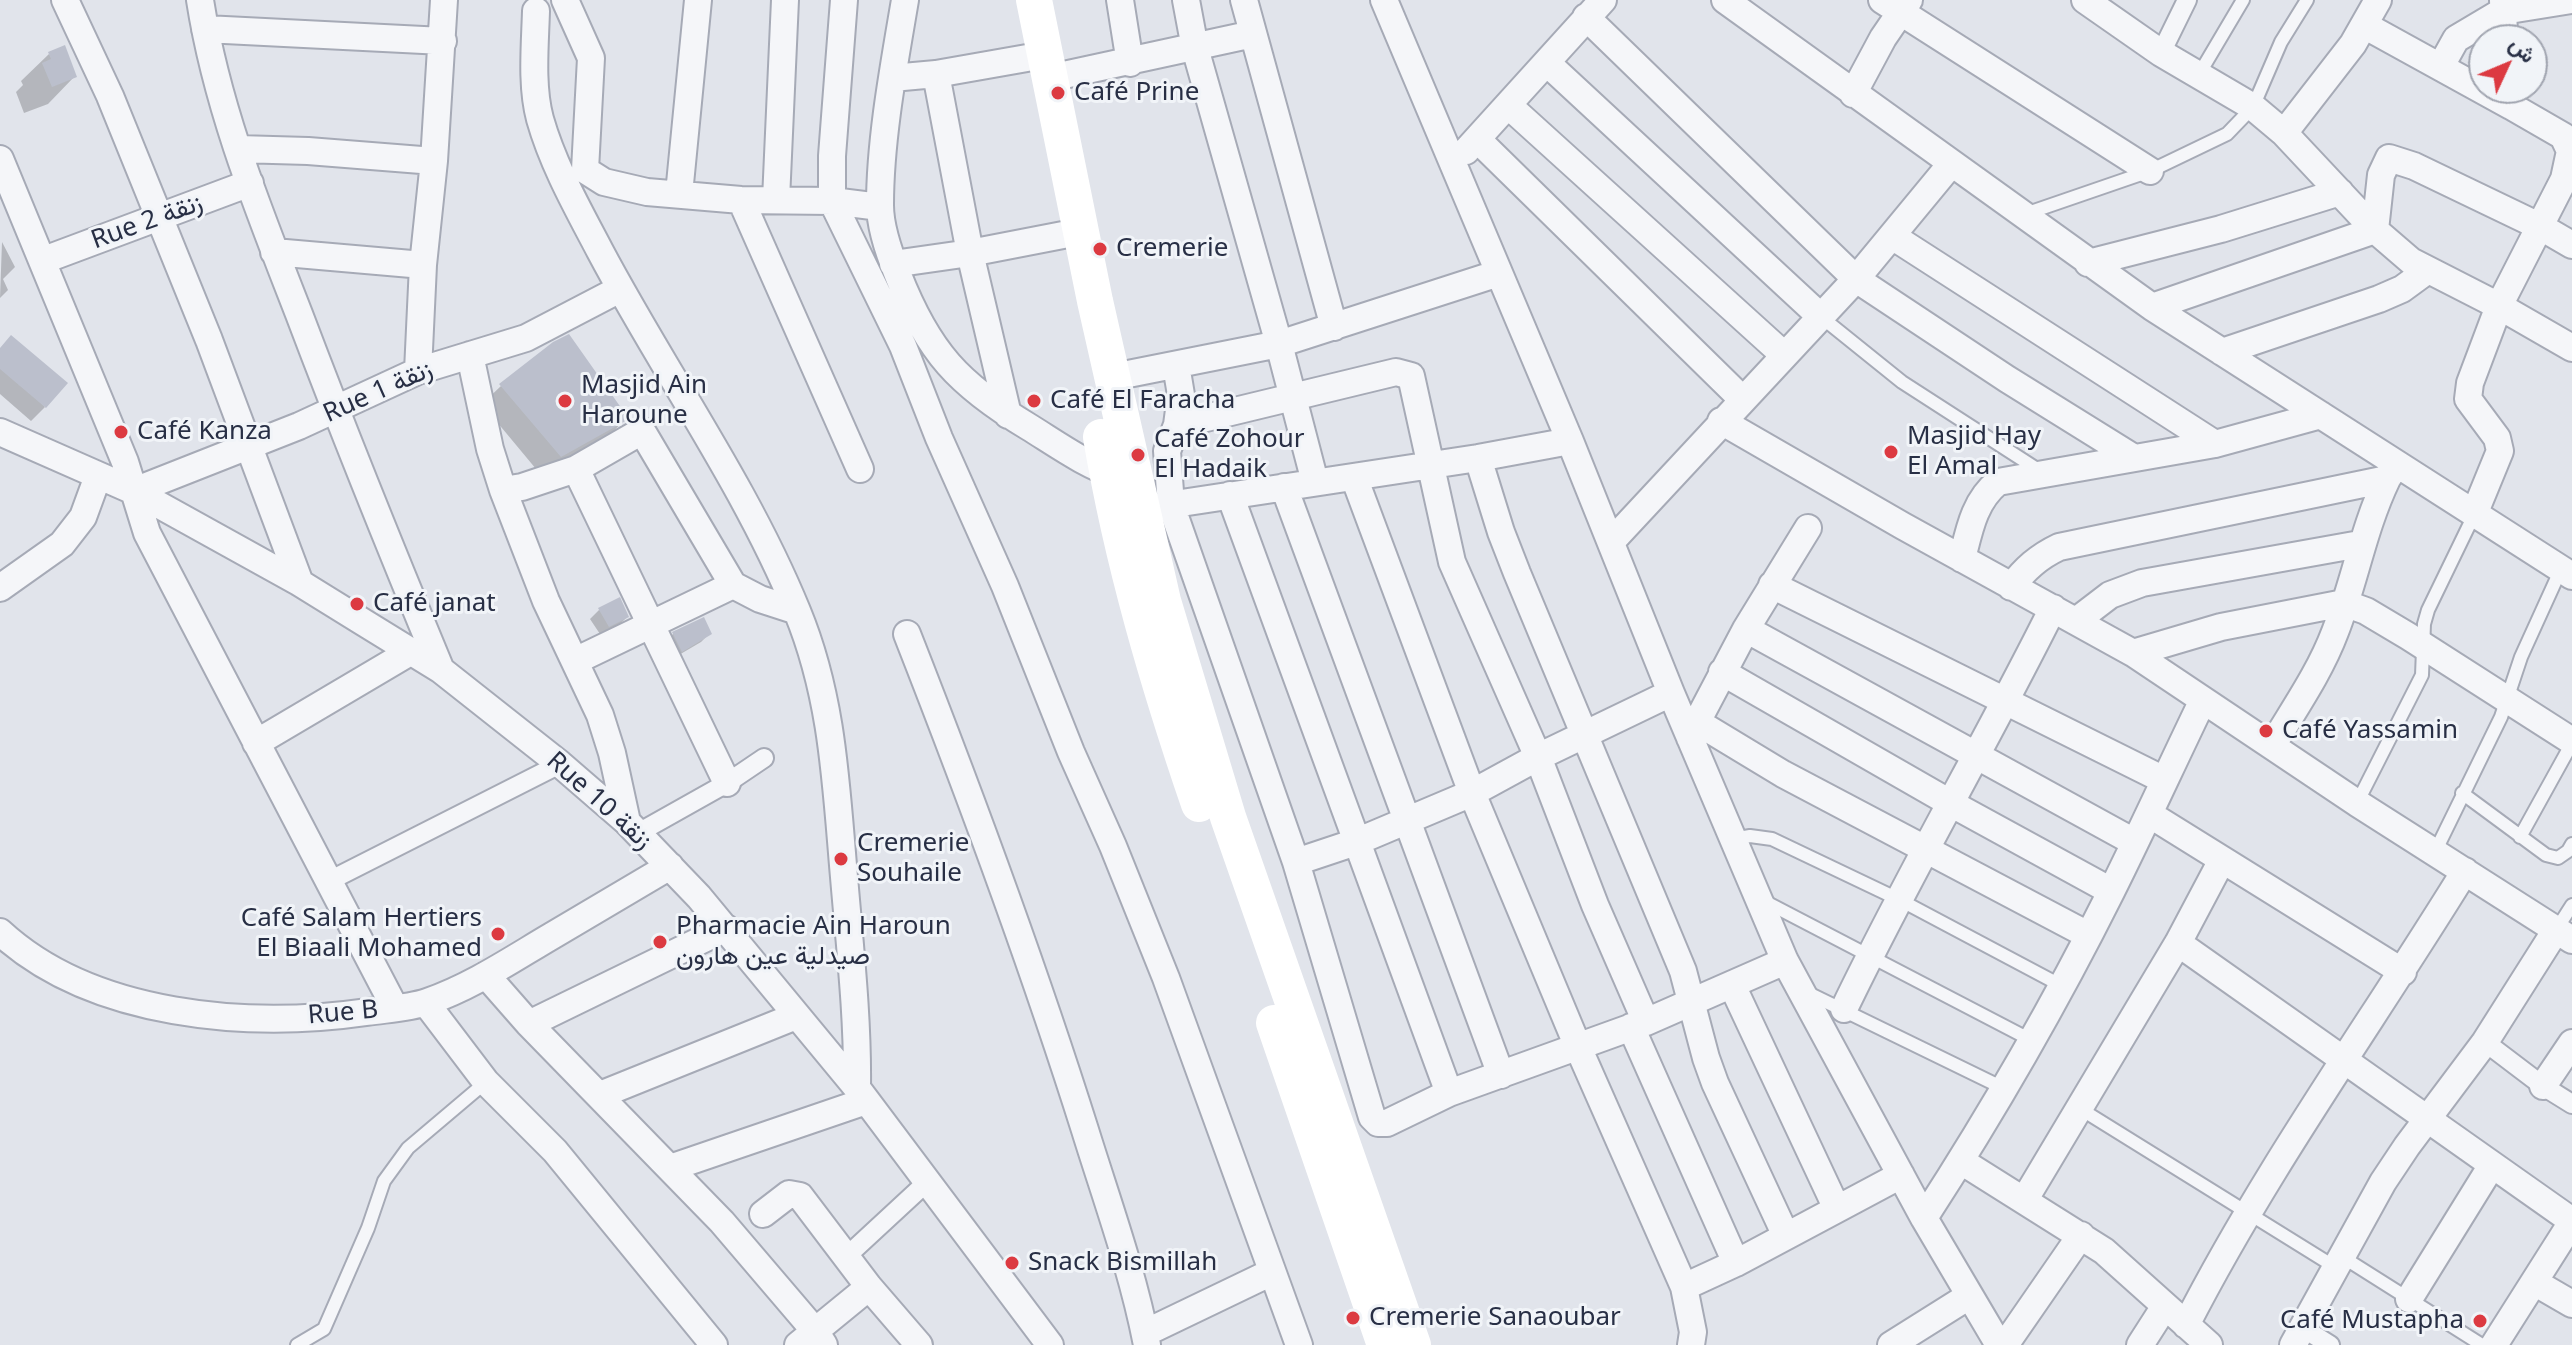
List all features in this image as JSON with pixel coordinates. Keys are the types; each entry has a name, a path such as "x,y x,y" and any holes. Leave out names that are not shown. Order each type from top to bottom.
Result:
{"main road":[{"path":"1014,0 1039,68 1113,377 1133,495 1139,612 1174,729 1385,1345"},
{"path":"1034,0 1039,68 1063,235 1133,495 1228,817 1413,1345"}],"street":[{"path":"65,0 82,31 159,218 250,446 300,583"},
{"path":"82,31 84,0"},
{"path":"200,0 219,91 274,252 441,670"},
{"path":"418,371 423,265 434,161 444,0"},
{"path":"565,0 591,58 585,170 604,182 647,192 741,200 832,201 880,207"},
{"path":"679,194 698,0"},
{"path":"776,200 785,0"},
{"path":"844,0 832,156 832,201 903,346 939,438 1005,586 1071,752 1113,846 1166,978 1299,1345"},
{"path":"905,0 892,78 880,207 893,264 916,316 942,359 972,388 1008,415 1133,495 1230,495 1570,441"},
{"path":"1120,0 1130,63"},
{"path":"1186,0 1195,48 1315,482"},
{"path":"1244,0 1334,327"},
{"path":"1384,0 1570,441 1671,693 1693,730 1732,839 1785,961 1924,1218 1969,1296 2002,1345 2081,1235"},
{"path":"1725,0 2088,263 2321,415 2392,472 2475,512 2566,572"},
{"path":"2161,53 2187,0"},
{"path":"2284,133 2353,44 2378,0"},
{"path":"2441,66 2456,39 2503,5 2571,0"},
{"path":"1853,94 1897,4 2150,171"},
{"path":"2099,4 2161,53 2253,107 2284,133 2396,250 2572,348"},
{"path":"544,5 535,46 539,117 569,189 620,289 755,520 797,611 819,675 831,729 862,1094 670,1168"},
{"path":"1452,163 1478,140 1595,8 1856,279 2134,458"},
{"path":"2364,25 2468,78"},
{"path":"205,29 443,41"},
{"path":"892,78 1130,63 1253,34"},
{"path":"1547,63 1820,316"},
{"path":"936,74 970,253 1008,415"},
{"path":"2475,512 2500,451 2497,438 2468,399 2468,394 2499,306 2564,179 2570,151 2563,136 2519,104"},
{"path":"1509,106 1784,355"},
{"path":"1478,140 1742,399"},
{"path":"238,149 434,161"},
{"path":"2375,230 2381,175 2389,158 2414,166 2572,245"},
{"path":"0,159 125,462 147,533 395,1008"},
{"path":"1611,542 1856,279 1951,164"},
{"name":"Rue 2 زنقة","path":"44,260 250,183"},
{"path":"2088,263 2221,229 2340,192"},
{"path":"741,200 860,469"},
{"path":"2152,307 2375,230"},
{"path":"893,264 1063,235"},
{"path":"1892,236 2215,444"},
{"path":"274,252 423,265"},
{"path":"2222,352 2379,299 2402,289 2428,270"},
{"path":"1113,377 1279,344 1499,273"},
{"name":"Rue 1 زنقة","path":"134,491 335,411 418,371 526,338 620,289"},
{"path":"470,355 490,449 503,490 546,601 600,715 632,827 727,783 764,758"},
{"path":"1133,495 1167,451 1177,425 1181,395 1176,365"},
{"path":"1177,425 1396,372 1408,373 1413,379 1452,562 1538,757 1638,1024 1736,1263"},
{"path":"1962,559 1977,509 1989,489 1998,482 2215,444 2321,415"},
{"path":"1721,421 2133,653 2357,803 2564,935 2383,1182 2298,1336 2330,1345"},
{"path":"503,490 576,469 642,431 733,585 760,599 797,611"},
{"name":"Rue 10 زنقة","path":"0,432 134,491 300,583 441,670 560,764 632,827 726,928 862,1094 1050,1345"},
{"path":"1478,458 1506,546 1683,971 1715,1083 1786,1236"},
{"path":"576,469 727,783"},
{"path":"2272,746 2323,660 2337,627 2360,544 2392,472"},
{"path":"2011,587 2027,567 2059,547 2392,472"},
{"path":"0,588 62,544 83,517 98,476"},
{"path":"1354,477 1472,793 1578,1047 1684,1287 1693,1332 1691,1345"},
{"path":"1284,487 1501,1075"},
{"path":"1133,495 1296,862 1372,1117 1378,1123 1387,1123 1449,1093 1693,1003 1785,961"},
{"path":"1230,495 1449,1093"},
{"path":"1693,730 1746,629 1808,528"},
{"path":"1844,1009 1869,956 2007,702 2064,614 2142,583 2360,544"},
{"path":"575,661 733,585"},
{"path":"1772,585 2164,780"},
{"path":"2133,653 2221,627 2344,603 2366,611 2425,646 2572,742"},
{"path":"1746,629 2134,842"},
{"path":"907,634 959,766 1060,1052 1118,1233 1146,1339 1272,1272"},
{"path":"256,743 410,652"},
{"path":"1722,672 2111,891"},
{"path":"1296,862 1356,842 1472,793 1538,757 1671,693"},
{"path":"1924,1218 1961,1161 2062,986 2203,700"},
{"path":"1693,730 1783,774 2088,935"},
{"path":"329,881 560,764"},
{"path":"2149,814 2403,972"},
{"path":"2025,1199 2178,943 2222,860"},
{"name":"Rue B","path":"0,932 30,956 76,982 147,1005 219,1015 292,1018 395,1008 426,1003 486,975 670,866"},
{"path":"2186,1325 2212,1274 2465,871"},
{"path":"529,1024 726,928"},
{"path":"2178,943 2572,1222 2494,1345"},
{"path":"486,975 529,1024 732,1233 813,1340 869,1287"},
{"path":"1732,985 1837,1209"},
{"path":"426,1003 486,1082 555,1151 714,1345"},
{"path":"600,1095 796,1016"},
{"path":"2485,1042 2572,1104"},
{"path":"2543,1086 2572,1043"},
{"path":"1961,1161 2081,1235 2129,1271 2209,1345"},
{"path":"2409,1299 2492,1165"},
{"path":"1684,1287 1736,1263 1901,1175"},
{"path":"847,1256 927,1182"},
{"path":"763,1214 789,1194 800,1196 869,1287 919,1345"},
{"path":"2534,1282 2572,1304"},
{"path":"1891,1345 1969,1296"},
{"path":"2140,1345 2165,1306"}],"lane":[{"path":"2198,76 2243,0"},
{"path":"2022,215 2150,171 2227,134 2253,107 2281,42 2307,0"},
{"path":"1820,316 1902,382 2043,473"},
{"path":"2357,803 2422,675 2424,624 2428,610 2475,512"},
{"path":"2435,852 2508,698 2521,657 2566,572"},
{"path":"2520,837 2572,742"},
{"path":"2462,793 2546,855 2555,858 2564,854 2572,844"},
{"path":"1732,839 1750,836 1772,839 1900,900 2062,986"},
{"path":"1758,898 2031,1040"},
{"path":"2564,935 2572,905"},
{"path":"1801,990 2003,1088"},
{"path":"321,1345 324,1329 368,1228 384,1181 408,1148 486,1082"},
{"path":"2079,1108 2249,1214 2409,1299 2482,1345"},
{"path":"297,1345 324,1329"}],"building":[{"path":"65,45 77,77 52,87 42,63 51,59 48,52"},
{"name":"Masjid Ain Haroune","path":"569,334 629,419 561,457 499,384 553,342"},
{"path":"11,335 68,383 46,408 0,369 0,348"},
{"path":"620,597 629,617 609,627 598,608"},
{"path":"704,617 712,634 682,652 672,632"}],"place":[{"name":"Café Prine","path":"1058,93"},
{"name":"Cremerie","path":"1100,249"},
{"name":"Masjid Ain Haroune","path":"565,401"},
{"name":"Café El Faracha","path":"1034,401"},
{"name":"Café Kanza","path":"121,432"},
{"name":"Masjid Hay El Amal","path":"1891,452"},
{"name":"Café Zohour El Hadaik","path":"1138,455"},
{"name":"Café janat","path":"357,604"},
{"name":"Café Yassamin","path":"2266,731"},
{"name":"Cremerie Souhaile","path":"841,859"},
{"name":"Café Salam Hertiers El Biaali Mohamed","path":"498,934"},
{"name":"Pharmacie Ain Haroun صيدلية عين هارون","path":"660,942"},
{"name":"Snack Bismillah","path":"1012,1263"},
{"name":"Cremerie Sanaoubar","path":"1353,1318"},
{"name":"Café Mustapha","path":"2480,1321"}]}
